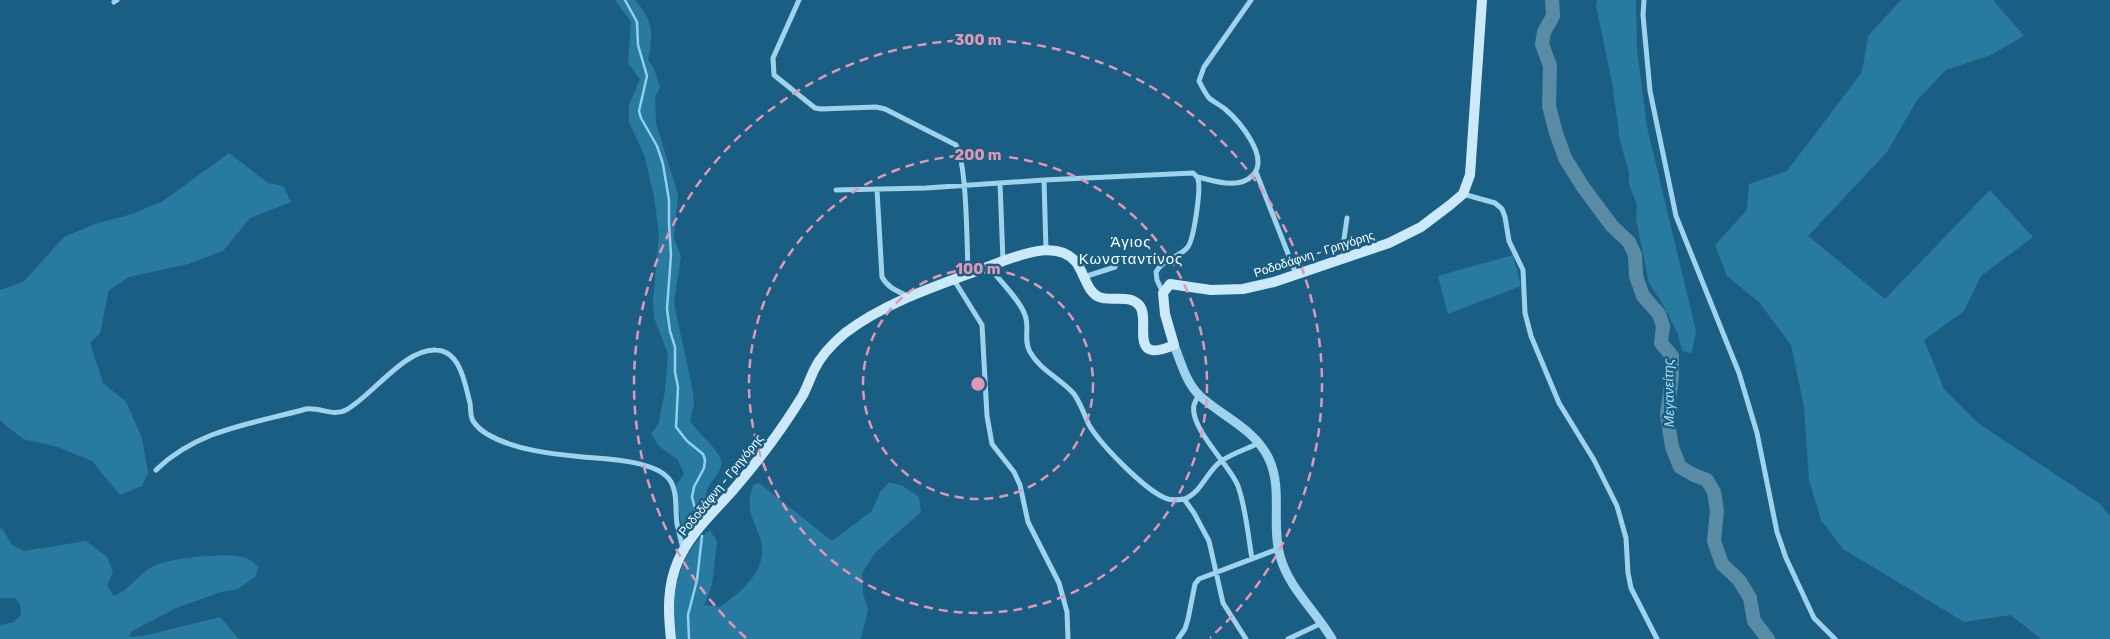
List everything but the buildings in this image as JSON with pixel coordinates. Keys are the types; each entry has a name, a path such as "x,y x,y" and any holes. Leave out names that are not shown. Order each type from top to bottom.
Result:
{"main road":[{"path":"1463,194 1470,175 1482,0"},
{"name":"Ροδοδάφνη - Γρηγόρης","path":"1163,293 1170,284 1211,290 1242,289 1267,284 1406,235 1434,217 1463,194"},
{"path":"1046,250 1058,252 1076,262 1091,291 1101,298 1130,300 1140,305 1142,310 1142,337 1148,348 1160,351 1174,345 1165,314 1163,293"},
{"name":"Ροδοδάφνη - Γρηγόρης","path":"671,639 669,600 674,573 684,551 696,533 757,462 775,438 802,396 822,356 833,343 870,317 911,297 1003,261 1046,250"}],"street":[{"path":"799,0 774,58 774,75 815,108 876,107 885,109 952,141 961,154 968,274"},
{"path":"1251,0 1204,67 1199,81 1210,98 1226,110 1247,134 1256,150 1258,160 1256,172 1296,274"},
{"path":"1644,0 1643,15 1650,91 1676,216 1739,373 1757,433 1777,532 1786,558 1814,618 1835,639"},
{"path":"836,190 877,190 1188,171 1198,177 1218,182 1238,183 1249,179 1256,172"},
{"path":"1163,293 1155,276 1156,272 1162,264 1182,253 1191,242 1199,189 1198,177"},
{"path":"1044,180 1046,250"},
{"path":"1000,183 1003,261"},
{"path":"877,190 882,277 892,289 911,297"},
{"path":"1463,194 1496,203 1505,217 1509,241 1523,270 1525,312 1531,336 1559,403 1594,460 1617,506 1626,538 1631,588 1657,639"},
{"path":"1345,258 1343,246 1347,218"},
{"path":"989,267 1026,316 1026,339 1030,352 1037,362 1073,393 1089,424 1107,449 1159,495 1171,500 1184,499 1196,492 1212,469 1222,461 1259,443"},
{"path":"1084,277 1115,267"},
{"path":"954,280 982,325 987,416 992,444 1014,472 1020,485 1028,522 1059,583 1068,618 1068,639"},
{"path":"1174,345 1188,378 1199,395 1244,429 1259,443 1269,459 1276,482 1278,549 1283,565 1293,586 1323,623 1332,639"},
{"path":"156,470 176,452 206,436 306,409 314,408 330,413 346,410 412,356 430,350 438,350 450,356 457,364 465,384 470,415 478,427 488,434 506,442 529,448 584,457 626,460 662,472 673,487 677,524 684,551"},
{"path":"1199,395 1194,404 1195,416 1204,436 1234,477 1239,490 1252,559"},
{"path":"1184,499 1206,534 1223,603 1246,639"},
{"path":"1178,639 1186,624 1195,584 1199,579 1278,549"},
{"path":"1288,639 1323,623"}],"shaded area":[{"path":"615,0 635,0 649,21 651,42 648,60 654,69 660,87 655,97 656,123 678,195 674,238 681,257 674,303 693,392 694,404 690,421 721,459 721,468 707,491 707,511 695,527 686,531 682,528 675,487 684,474 678,460 659,446 651,434 658,425 665,391 668,354 654,318 653,301 659,233 654,197 645,157 629,122 629,105 640,79 628,63 631,22"},
{"path":"1597,0 1636,0 1637,49 1647,127 1696,331 1692,352 1689,353 1682,351 1678,334 1649,283 1636,219 1637,204 1629,185 1629,173 1620,141 1612,82 1596,6"},
{"path":"1901,0 1993,0 2024,36 1991,55 1946,70 1917,100 1887,152 1808,236 1885,299 1990,190 2033,237 1981,276 1964,311 1924,340 1944,389 1978,423 2100,504 2110,516 2110,639 2041,639 2011,615 1964,622 1843,549 1821,520 1809,480 1804,407 1791,345 1759,302 1727,276 1715,245 1747,210 1749,184 1787,171 1862,72 1868,36"},
{"path":"229,153 268,183 283,186 291,202 250,218 223,251 188,264 129,277 109,290 100,333 90,343 103,383 126,402 142,438 148,473 142,486 120,495 92,461 58,447 23,439 0,419 0,290 23,282 64,237 95,224 132,214 163,201"},
{"path":"1513,255 1521,286 1448,314 1438,276"},
{"path":"889,482 903,486 919,497 921,512 875,553 862,573 863,594 868,609 861,639 676,639 673,604 676,584 689,552 702,536 710,531 717,541 712,585 704,605 720,607 736,595 757,571 762,552 761,541 751,514 749,502 753,485 759,483 832,541 872,511 880,492"},
{"path":"2,528 12,545 24,551 86,541 107,557 113,572 107,586 114,596 125,590 148,569 162,563 186,558 213,556 237,556 248,559 258,566 256,576 238,589 221,592 176,608 132,631 129,637 143,636 220,617 239,639 0,639 0,625 14,622 21,615 20,604 15,598 0,598 0,529"}],"waterway":[{"path":"625,0 637,22 638,45 647,76 639,111 657,146 663,164 669,200 671,255 667,309 670,331 675,347 675,372 678,387 676,427 687,441 703,454 705,460 704,468 694,487 692,497 698,520"},
{"name":"Μεγανείτης","path":"1552,0 1553,16 1544,32 1542,44 1550,66 1549,106 1556,133 1565,158 1583,187 1612,226 1629,242 1635,255 1636,276 1643,296 1659,314 1663,326 1661,343 1672,356 1672,376 1667,415 1672,447 1680,467 1707,480 1714,492 1717,511 1714,541 1722,564 1739,580 1750,598 1754,621 1768,639"},
{"path":"689,639 688,615 697,580 702,536"}],"district":[{"name":"Άγιος Κωνσταντίνος","path":"1131,250"}]}
